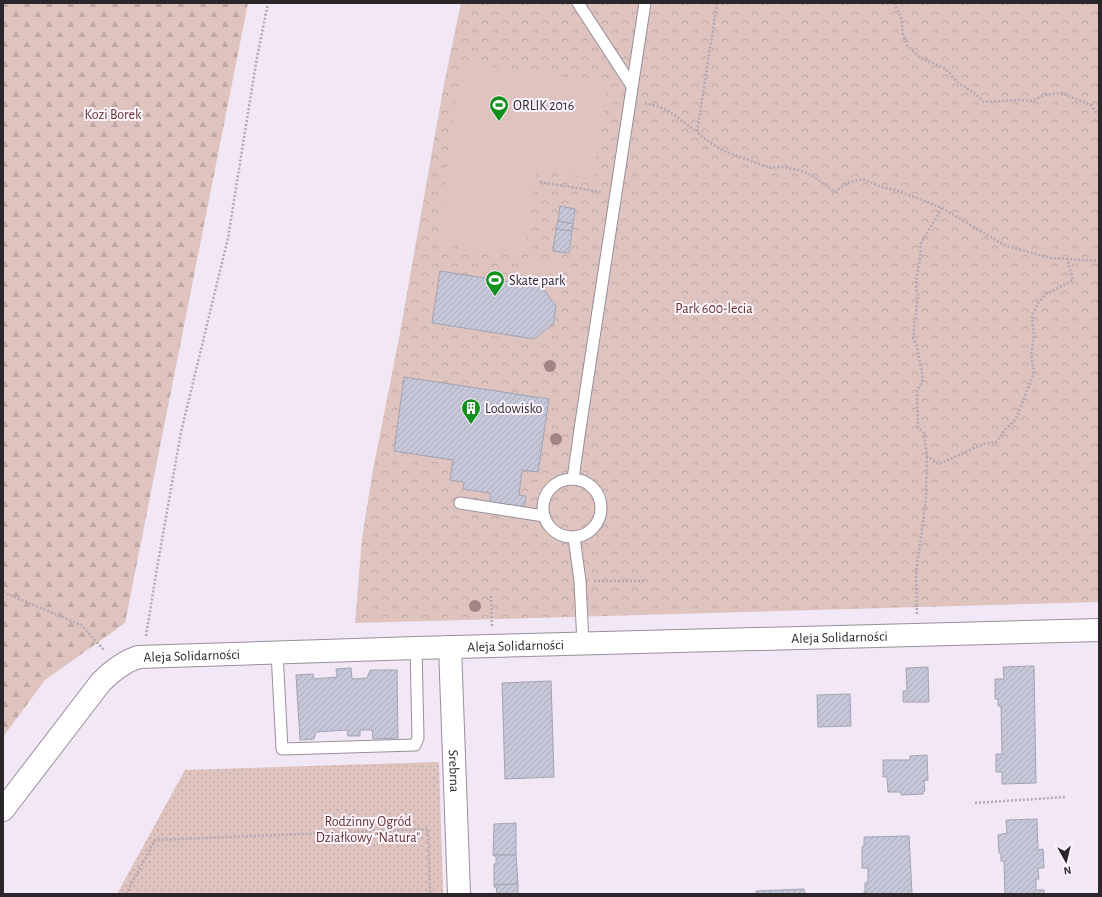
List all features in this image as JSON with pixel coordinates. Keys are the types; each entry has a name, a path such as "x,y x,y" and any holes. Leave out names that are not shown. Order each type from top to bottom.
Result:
{"street":[{"name":"Aleja Solidarności","path":"3,810 93,691 118,667 132,659 147,656 1099,630"},
{"name":"Srebrna","path":"450,647 459,894"}],"lane":[{"path":"578,3 632,86"},
{"path":"573,479 645,3"},
{"path":"573,479 583,481 591,486 597,493 601,503 601,512 598,521 592,529 584,534 574,537 559,534 552,530 544,516 544,498 549,490 564,480 573,479"},
{"path":"460,503 544,516"},
{"path":"574,537 580,581 584,644"},
{"path":"277,652 282,749 290,749 415,745 418,738 416,648"}],"path":[{"path":"147,656 146,636 156,568 182,432 228,238 256,63 268,3"},
{"path":"697,132 717,3"},
{"path":"894,3 901,16 903,34 907,45 919,57 946,69 957,82 973,92 984,102 1018,100 1032,101 1045,95 1061,93 1091,105 1099,116"},
{"path":"630,99 666,109 709,142 724,151 770,168 775,167 793,169 810,175 835,192 847,183 863,179 882,188 896,190 942,208 1006,246 1051,258 1099,261"},
{"path":"540,182 615,194"},
{"path":"917,615 916,574 926,498 927,456 924,433 918,428 917,391 923,379 917,346 913,337 918,295 916,288 921,251 920,245 942,208"},
{"path":"927,456 939,464 983,444 996,442 1016,419 1034,373 1031,355 1034,337 1032,316 1038,302 1046,294 1073,280 1067,259"},
{"path":"580,581 644,581"},
{"path":"3,592 82,625 118,667"},
{"path":"491,596 492,626"},
{"path":"976,803 1065,797"},
{"path":"126,894 155,840 428,829 430,894"}],"green space":[{"name":"Kozi Borek","path":"3,3 248,3 125,623 45,680 3,737"},
{"name":"Park 600-lecia","path":"461,3 1099,3 1099,602 355,623 362,538 373,470 400,333 444,84"},
{"name":"ORLIK 2016","path":"461,62 608,83 593,178 537,169 525,255 437,243"},
{"name":"Skate park","path":"522,258 564,264 553,330 536,343 428,325 436,270 474,276 475,271 519,278"},
{"name":"Rodzinny Ogród Działkowy \"Natura\"","path":"439,762 443,894 117,894 185,770"}],"building":[{"path":"560,206 575,209 573,224 558,221"},
{"path":"558,221 573,224 572,231 556,229"},
{"path":"556,229 572,231 569,253 553,251"},
{"name":"Skate park","path":"440,271 542,287 556,306 553,326 550,326 534,339 432,323"},
{"name":"Lodowisko","path":"404,377 549,399 538,472 522,470 519,495 526,496 524,508 490,503 490,493 463,489 464,482 450,480 453,460 394,451"},
{"path":"1034,666 1036,783 1002,784 1002,772 996,772 996,754 1002,754 1001,706 998,706 998,699 995,699 995,679 1004,679 1003,667"},
{"path":"928,667 929,702 903,702 903,691 907,691 906,668"},
{"path":"351,668 352,679 367,678 370,670 397,670 398,738 373,739 372,730 360,730 360,736 348,736 347,730 316,732 314,739 300,740 296,675 313,674 314,679 337,677 336,669"},
{"path":"551,681 554,777 505,779 502,683"},
{"path":"850,694 851,726 818,727 817,695"},
{"path":"927,755 928,780 924,781 925,791 923,791 923,794 901,795 901,792 888,792 887,777 883,777 883,760 910,760 910,756"},
{"path":"1037,819 1038,850 1043,849 1044,868 1038,868 1039,879 1036,879 1036,890 1044,890 1044,894 1005,894 1004,861 1001,861 1001,854 999,853 998,835 1007,833 1006,820"},
{"path":"516,823 516,855 493,855 494,824"},
{"path":"909,836 912,894 863,894 865,892 865,883 868,882 868,868 862,868 862,847 864,846 864,837"},
{"path":"493,855 516,855 518,884 494,885 494,864 496,864 496,857"},
{"path":"518,884 518,894 497,894 496,887 494,887 494,885"},
{"path":"804,889 805,894 756,894 756,891"}],"place":[{"name":"ORLIK 2016","path":"499,122"},
{"name":"Skate park","path":"495,297"},
{"name":"Lodowisko","path":"471,425"}]}
